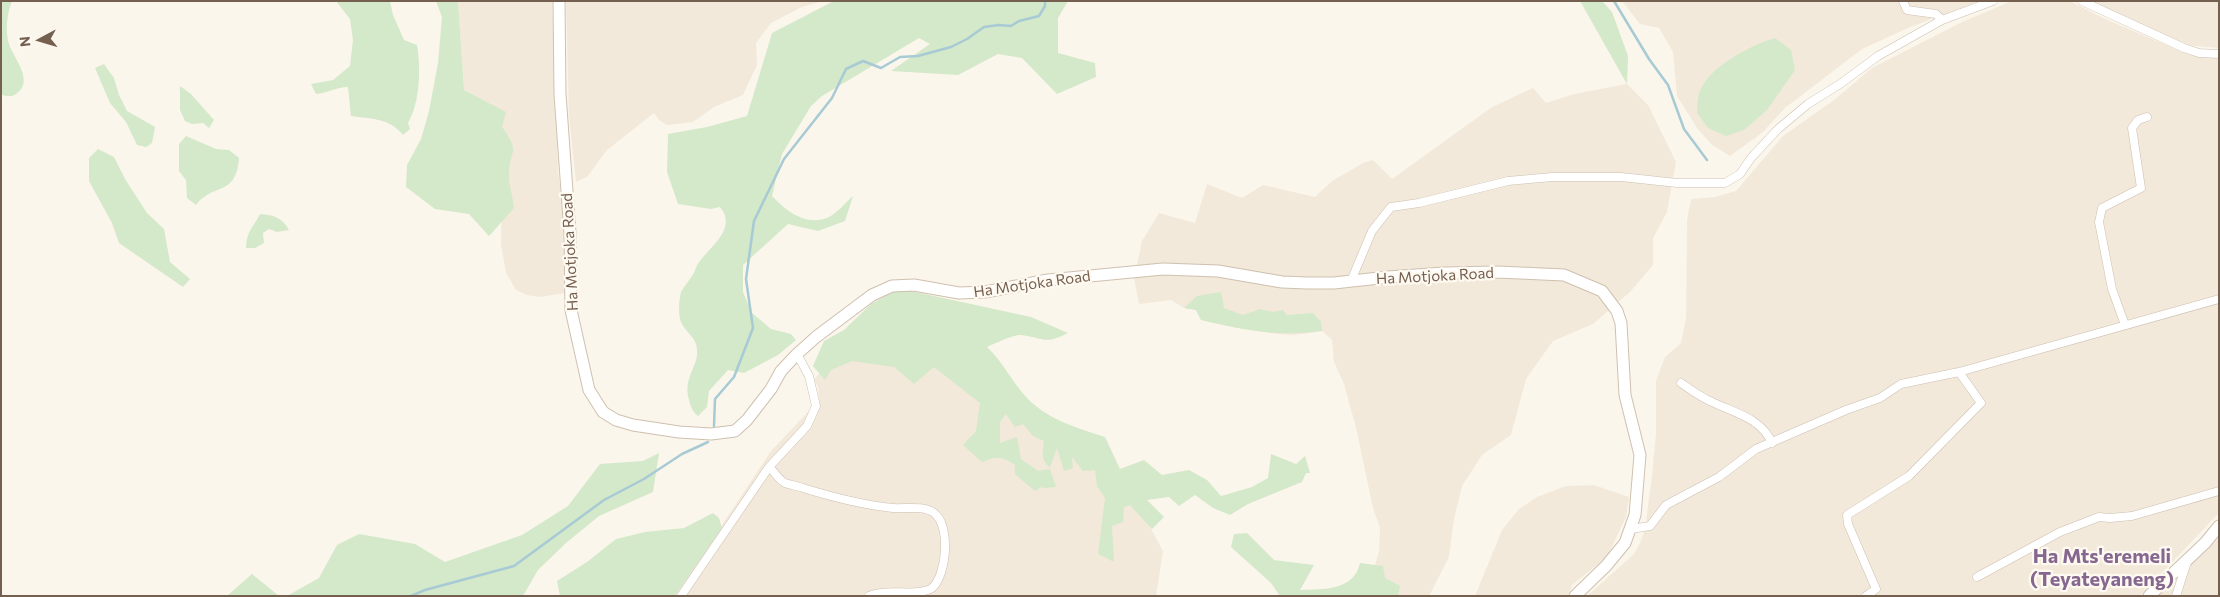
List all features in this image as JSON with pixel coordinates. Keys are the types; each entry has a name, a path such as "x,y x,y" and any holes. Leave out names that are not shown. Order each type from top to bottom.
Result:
{"street":[{"name":"Ha Motjoka Road","path":"559,1 560,94 570,234 571,310 589,390 603,412 616,420 633,425 694,433 710,434 735,431 747,420 771,389 781,371 797,354 816,337 872,295 892,286 914,285 959,293 984,292 1048,280 1164,269 1218,271 1282,282 1307,284 1412,274 1515,273 1564,275 1602,291 1612,302 1621,323 1625,395 1640,455 1635,515 1631,529 1618,554 1575,596"},
{"path":"1903,1 1907,10 1936,14 1942,20"},
{"path":"1351,281 1372,231 1391,207 1419,203 1508,181 1552,177 1621,177 1677,183 1725,182 1740,174 1751,158 1778,129 1808,104 1840,84 1878,56 1942,20 1993,1"},
{"path":"2082,1 2184,48 2199,53 2219,54"},
{"path":"2125,325 2112,288 2099,222 2102,208 2141,188 2132,128 2138,120 2147,117"},
{"path":"1631,529 1650,526 1666,505 1719,477 1756,449 1846,410 1880,398 1901,384 1959,372 2219,299"},
{"path":"681,596 769,467 806,426 816,406 809,376 797,354"},
{"path":"1866,596 1876,589 1848,524 1847,514 1909,476 1978,407 1981,403 1959,372"},
{"path":"1681,383 1697,395 1752,420 1767,430 1772,443"},
{"path":"769,467 783,482 820,494 893,508 914,508 934,512 939,517 946,553 941,572 932,588 915,594 876,592 869,596"},
{"path":"1977,577 2060,532 2099,517 2132,516 2219,491"},
{"path":"2149,596 2219,526"},
{"path":"2176,596 2189,557"}],"shaded area":[{"path":"458,1 552,1 558,172 564,215 565,293 539,297 527,295 516,290 506,273 501,245 502,194 491,104 464,90"},
{"path":"566,1 824,1 802,7 771,23 756,43 757,65 743,95 714,107 693,122 667,125 660,121 654,113 607,150 587,177 576,182 569,116"},
{"path":"1622,1 1979,1 1908,28 1862,49 1785,108 1762,133 1730,156 1712,145 1697,128 1677,96 1673,52 1659,28 1640,24"},
{"path":"2012,1 2070,1 2103,18 2189,55 2219,58 2219,513 2140,596 1587,596 1634,554 1645,529 1656,432 1656,381 1665,357 1681,343 1686,319 1687,220 1691,199 1715,197 1736,191 1783,136 1834,100 1872,68 1962,22"},
{"path":"2091,1 2219,1 2219,48 2194,46 2165,37"},
{"path":"1627,84 1648,105 1676,162 1667,212 1653,238 1653,265 1630,292 1593,324 1553,341 1526,379 1511,435 1482,455 1462,486 1454,519 1449,557 1429,596 1380,596 1371,579 1379,551 1380,528 1373,508 1356,428 1344,384 1334,362 1332,340 1322,331 1295,335 1276,334 1201,320 1196,310 1184,308 1171,300 1139,304 1134,278 1142,241 1159,213 1195,223 1207,184 1242,198 1263,185 1315,197 1332,181 1363,163 1373,160 1392,179 1492,107 1533,88 1546,103 1574,94"},
{"path":"924,344 1128,486 1163,551 1156,596 675,596 771,451 808,412 820,408 818,387 814,379 844,348"},
{"path":"1594,485 1629,497 1626,517 1607,557 1572,585 1568,596 1475,596 1502,530 1519,509 1537,497 1566,486"},
{"path":"2219,537 2219,596 2156,596 2209,547"}],"green space":[{"path":"1,1 12,1 7,22 7,33 9,44 22,70 24,83 16,94 11,96 1,94"},
{"path":"336,1 390,1 393,15 404,40 417,45 419,75 417,96 408,123 410,129 403,135 398,129 386,122 351,116 348,87 316,94 311,84 333,80 350,66 353,40 350,19"},
{"path":"436,1 458,1 464,90 506,112 502,127 513,147 509,175 514,208 489,236 469,214 435,209 406,187 407,165 421,139 429,111 438,63 442,17"},
{"path":"834,1 1068,1 1058,18 1058,53 1095,63 1096,77 1057,94 1022,58 998,54 958,75 891,71 930,44 919,38 822,96 811,106 782,154 772,196 798,216 805,219 821,220 839,210 853,196 845,221 818,231 788,224 743,265 743,292 752,313 771,329 791,334 796,340 778,355 744,373 728,370 709,391 707,407 698,416 691,407 688,391 688,383 696,358 696,344 680,319 681,292 699,262 720,237 726,222 725,215 720,207 711,209 678,204 667,172 668,134 707,127 747,116 772,33"},
{"path":"1580,1 1602,1 1612,12 1628,56 1627,84"},
{"path":"1775,38 1791,50 1795,70 1767,110 1744,130 1726,136 1708,128 1697,113 1698,96 1703,84 1710,75 1731,59 1754,46"},
{"path":"104,64 114,78 119,95 127,111 155,127 152,143 146,147 137,145 126,122 110,103 95,68"},
{"path":"180,86 191,94 214,120 209,128 203,123 192,124 185,121 180,110"},
{"path":"186,136 216,149 229,150 239,158 234,179 223,188 210,193 196,205 187,198 186,180 179,171 179,144"},
{"path":"98,149 114,157 125,179 147,213 164,229 170,262 190,279 183,287 119,243 112,223 89,181 89,158"},
{"path":"260,214 278,218 289,230 277,232 269,229 263,233 264,243 255,248 246,248 249,233"},
{"path":"906,290 1031,317 1068,333 1049,340 1017,335 987,347 1035,406 1054,418 1105,437 1120,469 1144,460 1162,475 1189,470 1207,480 1221,496 1252,487 1268,478 1271,454 1296,464 1305,456 1310,473 1306,473 1302,482 1248,504 1230,515 1213,508 1195,495 1179,506 1169,497 1147,500 1164,517 1152,529 1130,505 1124,507 1123,522 1112,526 1114,562 1098,554 1105,498 1097,486 1095,470 1083,471 1072,457 1073,468 1064,471 1057,448 1050,467 1043,458 1044,441 1033,436 1023,424 1015,427 1006,414 1000,422 1000,443 1017,437 1021,459 1038,471 1050,469 1056,487 1041,487 1035,491 1015,474 1015,465 1010,462 999,458 982,462 963,445 976,431 980,403 934,367 914,384 894,367 852,361 831,370 825,380 813,366 824,341 844,330 871,304 894,291"},
{"path":"1221,292 1224,308 1243,315 1260,309 1273,312 1283,310 1287,315 1313,313 1321,322 1322,331 1306,333 1261,332 1201,320 1196,310 1184,308 1197,296"},
{"path":"659,453 653,492 599,516 566,543 538,570 523,596 287,596 319,578 337,545 359,534 415,544 445,562 522,535 568,506 600,464 643,461"},
{"path":"713,513 719,518 722,528 675,596 560,596 557,581 587,562 616,539 645,532 684,528"},
{"path":"1247,533 1274,560 1314,565 1300,590 1336,587 1344,584 1357,572 1360,563 1383,566 1385,578 1400,586 1398,596 1280,596 1271,583 1231,547 1234,534"},
{"path":"252,574 279,596 227,596"}],"waterway":[{"path":"714,426 715,399 734,377 753,328 746,279 754,221 784,159 832,98 846,69 863,61 881,68 900,57 918,56 951,47 984,27 1011,26 1019,21 1039,16 1045,6 1045,1"},
{"path":"1614,1 1649,59 1668,85 1684,129 1707,160"},
{"path":"411,596 425,590 514,566 604,500 644,479 682,454 708,442"}],"district":[{"name":"Ha Mts'eremeli (Teyateyaneng)","path":"2102,568"}]}
